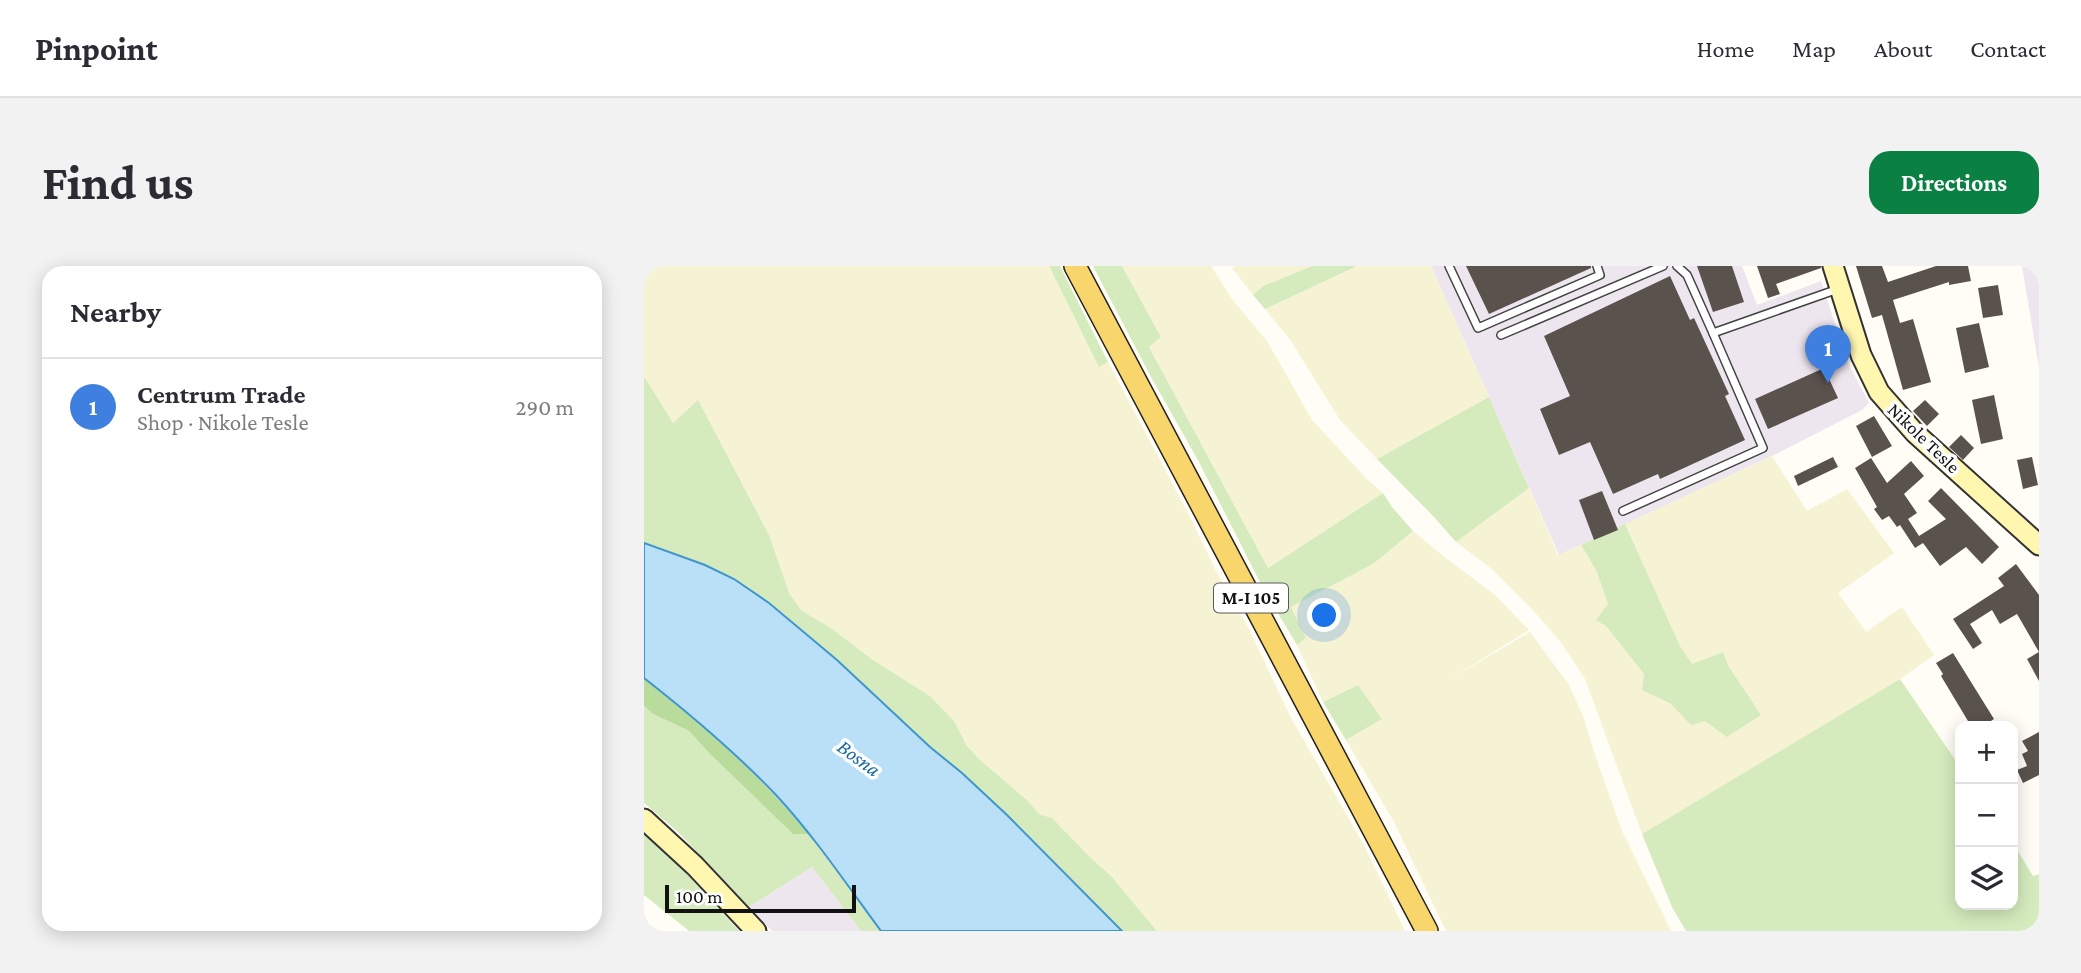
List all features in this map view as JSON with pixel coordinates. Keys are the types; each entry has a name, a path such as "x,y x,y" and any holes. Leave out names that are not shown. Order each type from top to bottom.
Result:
{"main road":[{"name":"M-I 105","path":"1075,266 1427,931"}],"street":[{"name":"Nikole Tesle","path":"1833,266 1861,355 1879,392 1915,433 2039,545"},
{"path":"644,819 695,866 756,931"}],"lane":[{"path":"1449,266 1478,328 1600,275 1597,266"},
{"path":"1501,335 1662,266"},
{"path":"1623,511 1763,448 1687,275 1677,266"},
{"path":"1713,333 1839,289"}],"shaded area":[{"path":"644,266 1049,266 1099,366 1108,362 1250,631 1290,716 1365,847 1405,931 1157,931 1112,877 1052,818 1039,814 1027,800 980,760 967,746 954,721 930,696 802,611 789,593 770,537 698,401 673,423 644,376"},
{"path":"1122,266 1211,266 1232,299 1267,341 1312,420 1383,493 1268,568 1149,347 1161,337"},
{"path":"1312,266 1263,286 1253,295 1232,268"},
{"path":"1357,266 1431,266 1489,397 1377,459 1340,420 1291,341 1265,309"},
{"path":"1431,266 1742,266 1757,305 1821,281 1848,363 1869,403 1862,410 1772,456 1559,555"},
{"path":"2022,266 2039,266 2039,368"},
{"path":"1772,456 1807,511 1847,489 1894,553 1838,593 1866,632 1902,607 1934,655 1900,679 1642,834 1585,679 1560,641 1531,608 1492,569 1456,542 1529,488 1558,555 1581,545 1596,570 1608,604 1606,626 1660,699 1705,720 1727,736 1760,715 1729,667 1723,652 1692,665 1680,646 1625,524"},
{"path":"1413,531 1495,595 1529,630 1447,681 1530,632 1569,685 1583,716 1622,831 1671,931 1446,931 1394,822 1346,740 1382,719 1358,685 1323,702 1297,645 1306,638 1291,607 1373,564"},
{"path":"812,867 861,931 772,931 749,907"}],"green space":[{"path":"1049,266 1060,266 1108,362 1099,367"},
{"path":"1093,266 1122,266 1161,337 1149,347 1268,568 1383,493 1413,531 1373,564 1291,607 1306,638 1297,645 1263,588 1199,462"},
{"path":"1312,266 1357,266 1265,309 1253,295 1263,286"},
{"path":"644,376 673,423 698,400 770,537 789,593 802,611 930,696 954,721 967,746 980,760 1027,800 1039,814 1052,818 1112,877 1157,931 1122,931 962,773 930,747 837,660 769,603 705,565 644,543"},
{"path":"1489,397 1529,488 1456,542 1377,459"},
{"path":"1625,524 1680,646 1692,664 1723,652 1729,667 1761,715 1727,737 1705,721 1691,725 1671,704 1642,690 1644,674 1606,626 1596,620 1608,604 1596,570 1581,545"},
{"path":"644,678 731,752 809,834 793,834 689,731 653,714 644,706"},
{"path":"1900,679 1955,760 1955,910 2018,910 2018,851 2033,876 2039,874 2039,931 1686,931 1672,907 1642,834"},
{"path":"1358,685 1382,719 1346,740 1323,702"},
{"path":"644,706 653,714 689,731 792,833 809,834 881,931 861,931 812,867 749,907 678,832 644,803"},
{"path":"644,833 666,851 739,931 689,931 644,895"}],"water":[{"name":"Bosna","path":"644,543 705,565 734,579 769,603 837,660 930,747 962,773 1122,931 881,931 817,844 776,795 712,734 644,678"}],"building":[{"path":"1466,266 1591,266 1591,268 1489,314"},
{"path":"1697,266 1732,266 1744,302 1713,312"},
{"path":"1757,266 1821,268 1776,284 1780,294 1768,298"},
{"path":"1856,266 1882,266 1888,282 1936,266 1968,266 1971,281 1949,285 1949,282 1893,300 1900,323 1913,319 1931,382 1903,390 1882,315 1872,318"},
{"path":"1670,276 1690,320 1694,318 1729,394 1725,396 1745,440 1660,479 1658,474 1613,494 1590,442 1559,455 1540,409 1570,396 1544,336"},
{"path":"1998,285 2003,315 1983,318 1978,288"},
{"path":"1979,323 1989,367 1965,373 1956,328"},
{"path":"1824,368 1838,398 1768,429 1755,399"},
{"path":"1994,395 2003,439 1981,444 1972,400"},
{"path":"1925,400 1939,414 1927,426 1913,411"},
{"path":"1874,416 1892,446 1872,457 1856,426"},
{"path":"1961,435 1974,448 1963,460 1949,447"},
{"path":"1833,457 1838,467 1798,486 1794,476"},
{"path":"2032,457 2038,485 2023,489 2017,460"},
{"path":"1871,458 1887,483 1911,461 1924,476 1904,494 1917,513 1908,519 1919,536 1946,519 1928,501 1941,488 1999,547 1982,564 1966,547 1940,566 1923,543 1915,548 1900,525 1897,527 1889,516 1882,520 1874,509 1877,507 1855,468"},
{"path":"1602,491 1618,530 1594,540 1579,500"},
{"path":"2016,564 2039,595 2039,652 2017,614 2000,624 1992,610 1970,624 1982,643 1973,649 1953,619 2004,586 1998,578"},
{"path":"2039,652 2039,681 2027,659"},
{"path":"1953,653 1994,719 1968,721 1936,663"},
{"path":"2039,732 2039,775 2023,783 2018,770 2027,766 2022,754 2028,751 2022,741"}],"place":[{"name":"Centrum Trade","path":"1828,383"}]}
